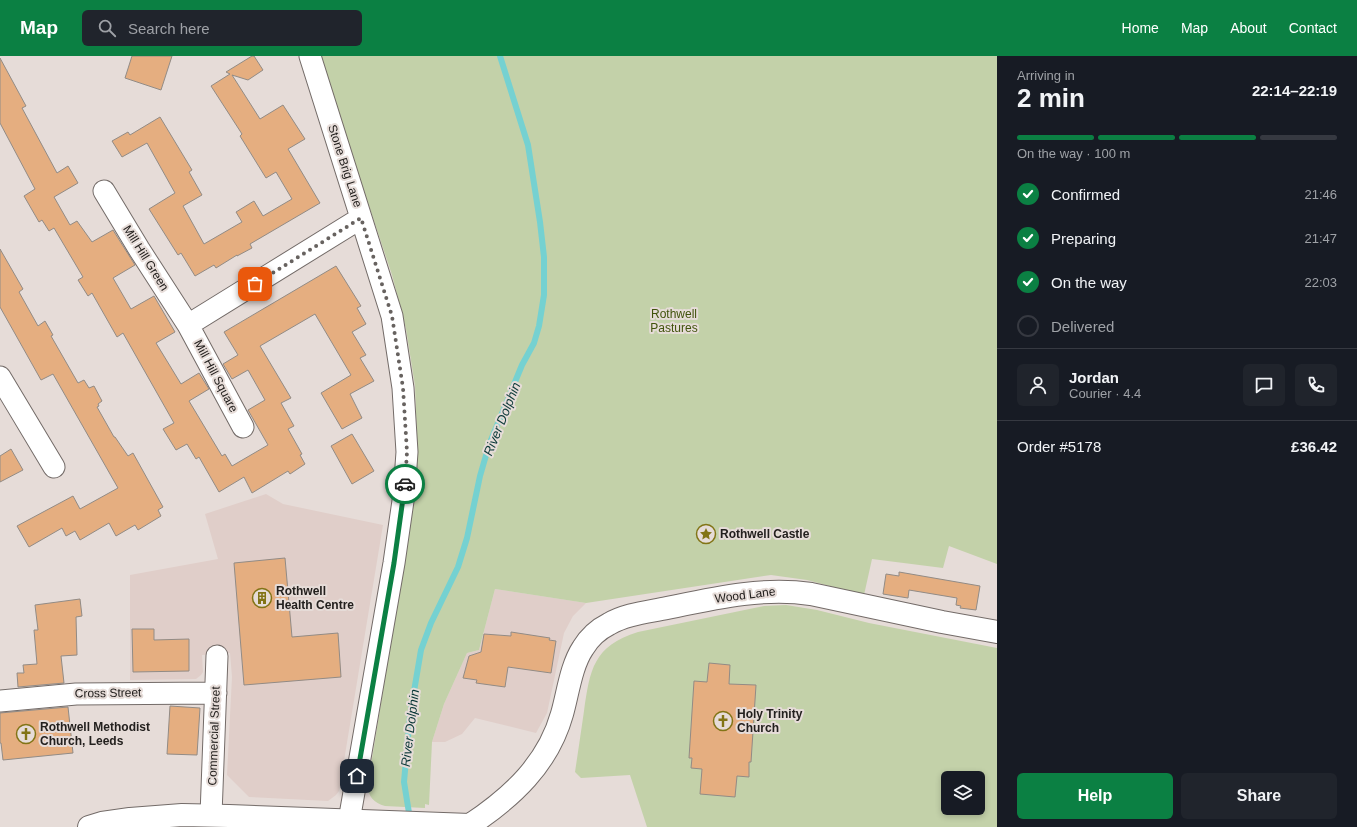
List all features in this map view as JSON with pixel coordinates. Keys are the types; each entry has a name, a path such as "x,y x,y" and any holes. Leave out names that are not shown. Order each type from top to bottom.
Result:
{"street":[{"name":"Stone Brig Lane","path":"310,56 392,316 403,388 407,452 404,494 395,555 349,821"},
{"name":"Mill Hill Green","path":"104,191 188,325"},
{"path":"188,325 361,218"},
{"name":"Mill Hill Square","path":"188,325 243,427"},
{"path":"0,376 54,467"},
{"name":"Wood Lane","path":"470,826 491,811 523,782 536,767 549,748 559,725 573,672 582,649 594,634 610,623 633,615 745,594 793,591 997,632"},
{"name":"Commercial Street","path":"217,656 216,693 222,819"},
{"name":"Cross Street","path":"0,701 76,694 216,693"},
{"path":"89,827 102,823 130,819 182,815 222,819 426,823 470,826"}],"shaded area":[{"path":"266,494 283,504 383,525 339,791 328,801 249,797 227,775 232,677 230,653 202,655 203,672 196,679 130,680 130,575 218,559 205,514"},
{"path":"495,589 586,603 573,616 564,633 547,713 536,733 475,718 462,734 445,742 432,742 444,704 467,653 479,650"}],"green space":[{"name":"Rothwell Pastures","path":"319,56 997,56 997,564 949,546 943,568 872,559 864,595 807,580 771,575 586,603 495,589 479,650 467,653 444,704 432,742 429,805 425,804 425,808 385,806 374,801 370,795 368,783 413,506 417,439 415,386 406,329 392,275"},
{"path":"786,605 817,610 869,623 997,648 997,827 647,827 630,775 581,778 575,772 586,696 596,661 611,644 638,632 764,606"}],"building":[{"path":"132,56 172,56 161,90 125,78"},
{"path":"254,56 263,70 248,80 232,75 260,119 283,105 305,139 288,149 320,203 250,244 252,248 216,268 214,265 195,276 181,253 178,255 149,209 175,193 147,143 122,157 112,141 128,132 130,135 160,117 192,170 189,172 202,195 183,206 204,244 242,222 236,212 254,201 263,216 292,199 276,172 266,178 240,136 242,134 211,86 230,74 226,72"},
{"path":"0,58 26,106 22,108 57,173 68,166 78,183 54,197 70,225 77,221 92,242 113,230 135,265 113,278 131,309 154,296 175,332 156,343 181,384 199,373 209,389 189,401 222,456 225,454 232,466 268,445 248,410 265,400 248,370 232,379 223,364 238,355 224,332 336,266 361,306 357,308 366,324 352,332 366,355 360,358 374,381 350,394 362,418 342,429 321,393 351,375 315,314 260,346 291,398 281,403 294,426 288,429 302,454 300,455 305,464 290,474 288,471 252,493 244,477 219,492 199,457 196,459 187,444 176,450 163,429 174,423 123,333 117,337 92,293 88,296 78,280 83,277 54,228 49,231 42,220 39,222 24,196 35,189 0,123"},
{"path":"0,249 23,289 19,292 38,326 45,321 53,335 51,336 78,383 84,380 89,388 94,386 102,401 97,407 114,437 128,456 133,453 163,507 158,510 161,516 138,530 135,525 116,536 109,523 80,540 75,531 66,536 62,528 29,547 17,526 73,496 80,509 118,488 53,374 41,380 0,307"},
{"path":"352,434 374,471 352,484 331,446"},
{"path":"11,449 23,470 0,482 0,456"},
{"name":"Rothwell Health Centre","path":"285,558 292,637 338,633 341,677 244,685 234,563"},
{"path":"899,572 980,586 976,610 960,608 961,606 956,605 957,598 909,590 908,598 883,594 886,574 899,576"},
{"path":"80,599 82,616 76,617 77,655 61,656 64,683 18,687 17,673 24,673 23,665 37,664 34,630 38,630 35,605"},
{"path":"132,629 154,629 154,640 189,639 189,671 133,672"},
{"path":"511,632 550,638 549,640 556,641 551,673 508,667 505,687 476,683 477,680 463,678 469,656 481,652 484,634 511,636"},
{"name":"Holy Trinity Church","path":"709,663 730,665 729,684 756,685 749,777 737,776 735,797 700,794 702,769 691,768 692,758 689,758 694,681 707,682"},
{"path":"170,706 200,708 197,755 167,754"},
{"path":"68,707 73,753 3,760 0,743 0,713"}],"waterway":[{"name":"River Dolphin","path":"410,819 404,782 410,715 421,650 431,623 458,567 467,538 480,476 489,445 522,365 534,343 539,326 544,295 544,257 528,145 500,56"}],"way so far":[{"path":"255,284 361,218 392,316 403,388 407,452 405,484"}],"place":[{"name":"Rothwell Castle","path":"706,534"},
{"name":"Rothwell Health Centre","path":"262,598"},
{"name":"Holy Trinity Church","path":"723,721"},
{"name":"Rothwell Methodist Church, Leeds","path":"26,734"}],"route":[{"path":"357,776 394,563 405,484"}]}
